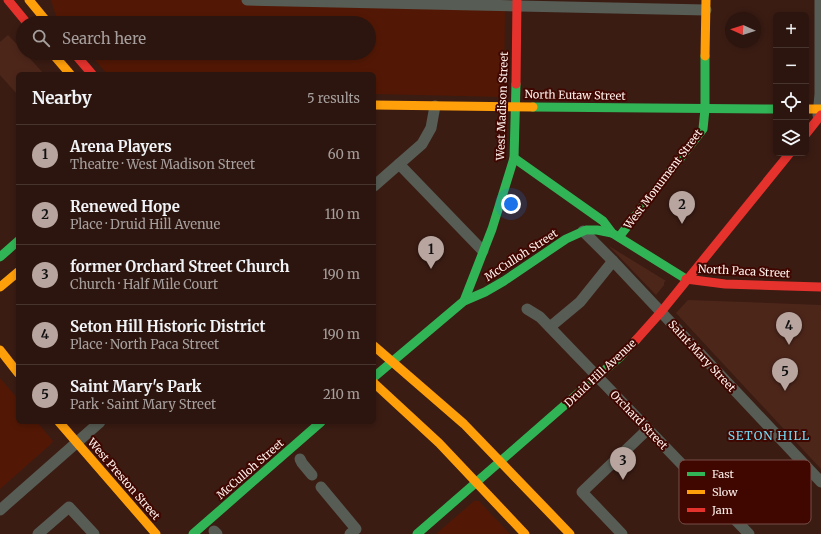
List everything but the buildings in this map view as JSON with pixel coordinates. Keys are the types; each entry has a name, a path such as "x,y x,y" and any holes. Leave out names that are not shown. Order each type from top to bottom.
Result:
{"main road":[{"path":"8,0 21,16"},
{"path":"28,0 43,16"},
{"path":"41,0 47,16"},
{"name":"West Madison Street","path":"464,301 503,196 514,158 517,3"},
{"name":"West Monument Street","path":"616,235 703,129 705,109 706,5"},
{"path":"58,60 68,72"},
{"path":"80,60 90,72"},
{"name":"North Eutaw Street","path":"376,105 773,109"},
{"path":"809,110 819,113 809,129"},
{"name":"Druid Hill Avenue","path":"417,534 621,356 688,280 788,156"},
{"name":"North Paca Street","path":"514,158 604,221 616,235 688,280 725,284 821,287"},
{"name":"McCulloh Street","path":"376,375 464,301 481,295 504,283 570,236 583,231 598,230 616,235"},
{"path":"0,257 16,244"},
{"path":"0,287 16,274"},
{"path":"376,348 464,424 570,534"},
{"path":"0,350 16,370"},
{"path":"376,385 439,443 525,534"},
{"name":"West Preston Street","path":"61,424 156,534"},
{"name":"McCulloh Street","path":"193,534 319,424"}],"street":[{"path":"247,0 706,5"},
{"path":"819,113 820,0"},
{"path":"376,184 422,144 431,128 435,106"},
{"path":"399,164 483,251"},
{"name":"Saint Mary Street","path":"583,231 800,460"},
{"path":"550,327 580,302 613,261"},
{"name":"Orchard Street","path":"527,309 540,317 550,327 679,461"},
{"path":"0,510 98,424"},
{"path":"622,534 582,492 648,429"},
{"path":"300,459 312,475"},
{"name":"Saint Mary Street","path":"811,471 821,482"},
{"path":"321,487 353,531"},
{"path":"38,534 69,507 94,534"},
{"name":"Orchard Street","path":"739,524 749,534"}],"shaded area":[{"path":"51,0 505,0 504,97 376,94 376,72 105,72 95,60 376,60 376,16 56,16"},
{"path":"8,35 16,44 16,60 31,60 42,72 16,72 16,93 0,75 0,42"},
{"path":"609,246 666,281 656,295"},
{"path":"688,300 821,305 821,469 676,313"},
{"path":"0,378 16,397 16,424 39,424 53,441 0,489"},
{"path":"474,501 479,501 510,534 436,534"}],"traffic: fast":[{"path":"619,237 703,129 705,109 705,56"},
{"path":"464,301 492,229 514,158 516,84"},
{"path":"533,107 773,109"},
{"path":"514,158 603,221 612,233 686,279"},
{"path":"376,375 464,301 485,292 504,281 566,239 586,230 597,230 612,233"},
{"path":"0,257 16,243"},
{"path":"417,534 621,356 636,340"},
{"path":"193,534 319,424"}],"traffic: slow":[{"path":"29,0 42,16"},
{"path":"705,56 706,0"},
{"path":"58,60 68,72"},
{"path":"376,105 533,107"},
{"path":"809,109 821,109"},
{"path":"0,287 16,274"},
{"path":"376,348 464,424 570,534"},
{"path":"0,350 16,370"},
{"path":"376,385 439,443 525,534"},
{"path":"61,424 156,534"}],"traffic: jam":[{"path":"8,0 21,16"},
{"path":"516,84 517,0"},
{"path":"80,60 90,72"},
{"path":"809,130 821,115"},
{"path":"636,340 661,312 788,156"},
{"path":"686,279 725,284 821,287"}],"place":[{"name":"Renewed Hope","path":"682,224"},
{"name":"Arena Players","path":"431,269"},
{"name":"Seton Hill Historic District","path":"789,345"},
{"name":"Saint Mary's Park","path":"785,391"},
{"name":"former Orchard Street Church","path":"623,480"}],"district":[{"name":"SETON HILL","path":"769,436"}]}
